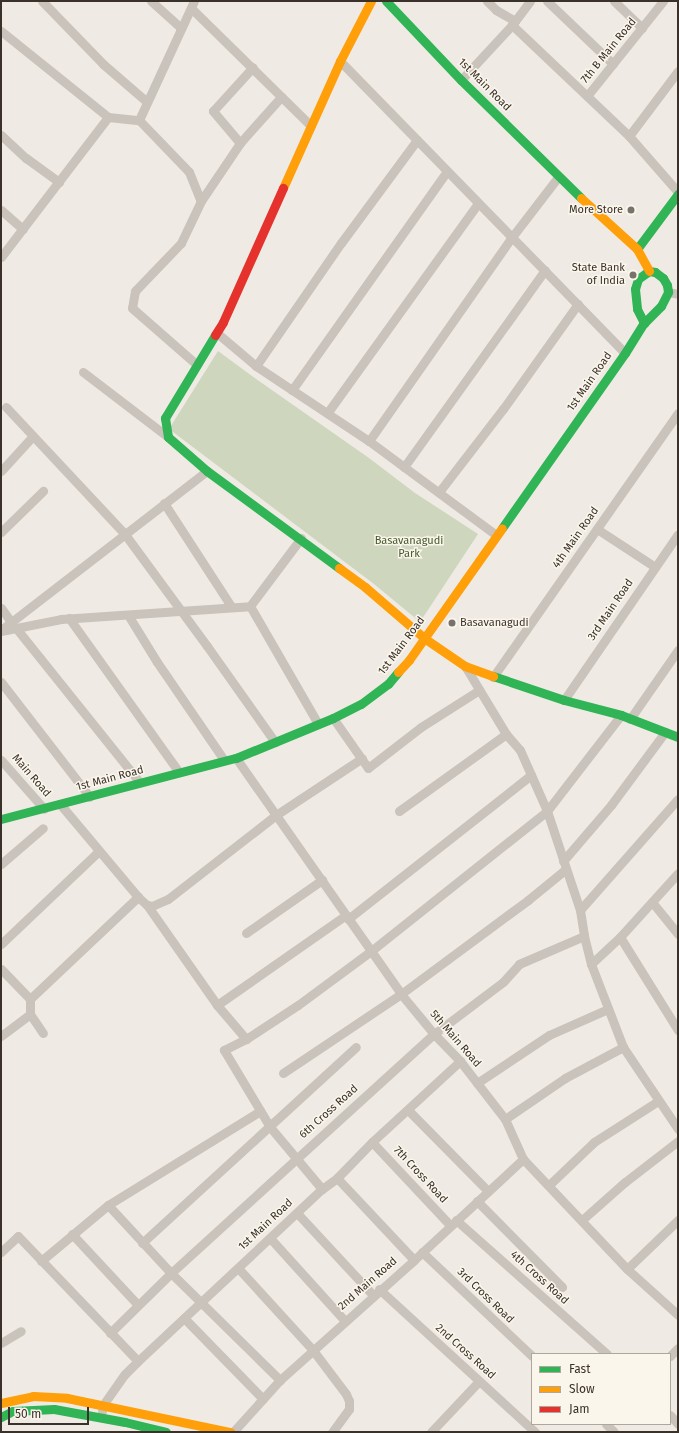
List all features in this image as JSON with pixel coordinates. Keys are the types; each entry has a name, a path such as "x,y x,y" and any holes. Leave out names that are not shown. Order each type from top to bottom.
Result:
{"main road":[{"path":"371,1 340,61 217,332 165,418 168,437 207,471 301,538 365,587 424,638 465,666 493,677 564,700 621,715 678,737"},
{"name":"1st Main Road","path":"386,1 461,80 558,176 637,248 649,271"},
{"path":"637,248 678,193"},
{"path":"644,323 637,309 635,289 638,278 649,271 655,272 663,278 668,292"},
{"name":"1st Main Road","path":"1,819 236,758 333,718 361,704 388,684 409,660 625,353 644,323 661,306 668,292"},
{"path":"1,1403 33,1396 67,1398 230,1432"},
{"path":"1,1417 13,1411 54,1409 101,1417 163,1432"}],"street":[{"path":"42,1 103,64 147,102"},
{"path":"151,1 181,28"},
{"path":"487,1 513,23 629,136 678,193"},
{"path":"461,80 513,23 530,1"},
{"path":"547,1 613,64"},
{"path":"614,1 642,28"},
{"name":"7th B Main Road","path":"587,96 664,1"},
{"path":"139,120 192,4 281,97 311,126"},
{"path":"1,31 108,117 139,120 189,172 200,201"},
{"path":"340,61 625,353"},
{"path":"240,143 213,111 253,67"},
{"path":"629,136 678,71"},
{"path":"196,365 132,308 134,291 181,243 200,201 240,143 281,97"},
{"path":"1,257 108,117"},
{"path":"1,136 26,158 59,182"},
{"path":"256,366 341,243 417,140"},
{"path":"292,390 447,170"},
{"path":"369,441 512,237 558,176"},
{"path":"328,412 478,203"},
{"path":"1,210 23,229"},
{"path":"404,467 545,270"},
{"path":"668,292 678,294"},
{"path":"439,492 503,408 578,304"},
{"path":"217,332 256,366 328,412 496,535"},
{"path":"83,372 168,437"},
{"path":"6,407 124,533 275,742"},
{"name":"4th Main Road","path":"493,677 678,413"},
{"path":"1,471 33,436"},
{"path":"1,631 14,625 124,533 207,471"},
{"path":"1,532 43,491"},
{"path":"164,503 231,606"},
{"path":"597,529 655,567"},
{"name":"3rd Main Road","path":"564,700 678,534"},
{"path":"250,606 301,538"},
{"path":"14,625 69,618 128,615 231,606 250,606"},
{"path":"250,606 318,724"},
{"path":"1,608 140,783"},
{"path":"128,615 157,662 224,760"},
{"path":"69,618 179,772"},
{"path":"630,719 678,650"},
{"path":"465,666 506,734 520,750 547,811 580,910 584,936 591,964 623,1047 678,1129"},
{"path":"1,682 90,797"},
{"path":"333,718 368,768 421,727 479,690"},
{"path":"322,1189 270,1127 224,1050 246,1039 298,1005 371,951 547,811 621,715"},
{"path":"283,1073 401,994 528,900 565,865 665,732"},
{"path":"398,811 506,734"},
{"name":"5th Main Road","path":"236,758 401,994 434,1034 460,1061 505,1119 523,1159 627,1269 678,1315"},
{"path":"147,905 152,906 168,899 276,815 362,758"},
{"name":"Main Road","path":"1,760 44,809"},
{"path":"217,1005 347,917 531,775"},
{"path":"580,910 678,799"},
{"path":"60,804 99,852 138,897 147,905 217,1005 246,1039"},
{"path":"1,864 43,828"},
{"path":"1,944 99,852"},
{"path":"591,964 620,937 678,873"},
{"path":"246,934 322,880"},
{"path":"30,999 138,897"},
{"path":"652,902 678,934"},
{"name":"6th Cross Road","path":"110,1333 171,1273 434,1034 503,982 519,964 584,936"},
{"path":"620,937 678,1030"},
{"path":"1,970 30,999 30,1014 43,1033"},
{"path":"476,1083 549,1035 608,1009"},
{"path":"1,1036 30,1014"},
{"path":"142,1243 356,1047"},
{"path":"505,1119 565,1078 623,1047"},
{"name":"1st Main Road","path":"101,1417 103,1405 125,1374 138,1361 322,1189 337,1178 372,1142 460,1061"},
{"path":"549,1185 594,1142 658,1101"},
{"path":"408,1110 488,1191"},
{"path":"41,1261 108,1205 260,1111"},
{"path":"582,1220 625,1182 678,1141"},
{"name":"7th Cross Road","path":"372,1142 453,1222"},
{"name":"2nd Main Road","path":"233,1432 280,1380 312,1349 414,1260 453,1222 523,1159"},
{"path":"337,1178 414,1260"},
{"path":"477,1201 562,1287"},
{"path":"108,1205 171,1273 280,1380"},
{"name":"2nd Cross Road","path":"297,1213 376,1292 479,1381 535,1432"},
{"path":"627,1269 678,1220"},
{"name":"4th Cross Road","path":"453,1222 606,1353"},
{"path":"72,1234 138,1305"},
{"path":"1,1252 18,1236 138,1361"},
{"path":"270,1238 345,1321"},
{"name":"3rd Cross Road","path":"422,1252 531,1355"},
{"path":"238,1268 312,1349 349,1401 349,1409 332,1432"},
{"path":"184,1318 262,1399"},
{"path":"1,1343 21,1331"},
{"path":"431,1432 479,1381"},
{"path":"671,1416 678,1424"}],"green space":[{"name":"Basavanagudi Park","path":"218,351 369,458 415,493 478,534 420,622 374,584 169,429"}],"traffic: fast":[{"path":"386,1 461,80 581,198"},
{"path":"637,249 678,194"},
{"path":"502,528 625,353 644,323 661,306 668,292 667,285 663,278 655,272 649,271 638,279 635,289 637,309 644,323"},
{"path":"215,335 165,418 168,437 207,471 339,568"},
{"path":"1,819 236,758 333,718 361,704 388,684 398,672"},
{"path":"493,676 564,700 621,715 678,737"},
{"path":"1,1417 13,1411 54,1409 125,1422 166,1432"}],"traffic: slow":[{"path":"283,188 340,61 371,1"},
{"path":"581,198 637,249 649,271"},
{"path":"398,672 409,660 502,528"},
{"path":"339,568 365,587 424,638 465,666 493,676"},
{"path":"1,1403 33,1396 67,1398 230,1432"}],"traffic: jam":[{"path":"215,335 223,322 283,188"}],"place":[{"name":"More Store","path":"631,210"},
{"name":"State Bank of India","path":"633,275"},
{"name":"Basavanagudi","path":"452,623"}]}
